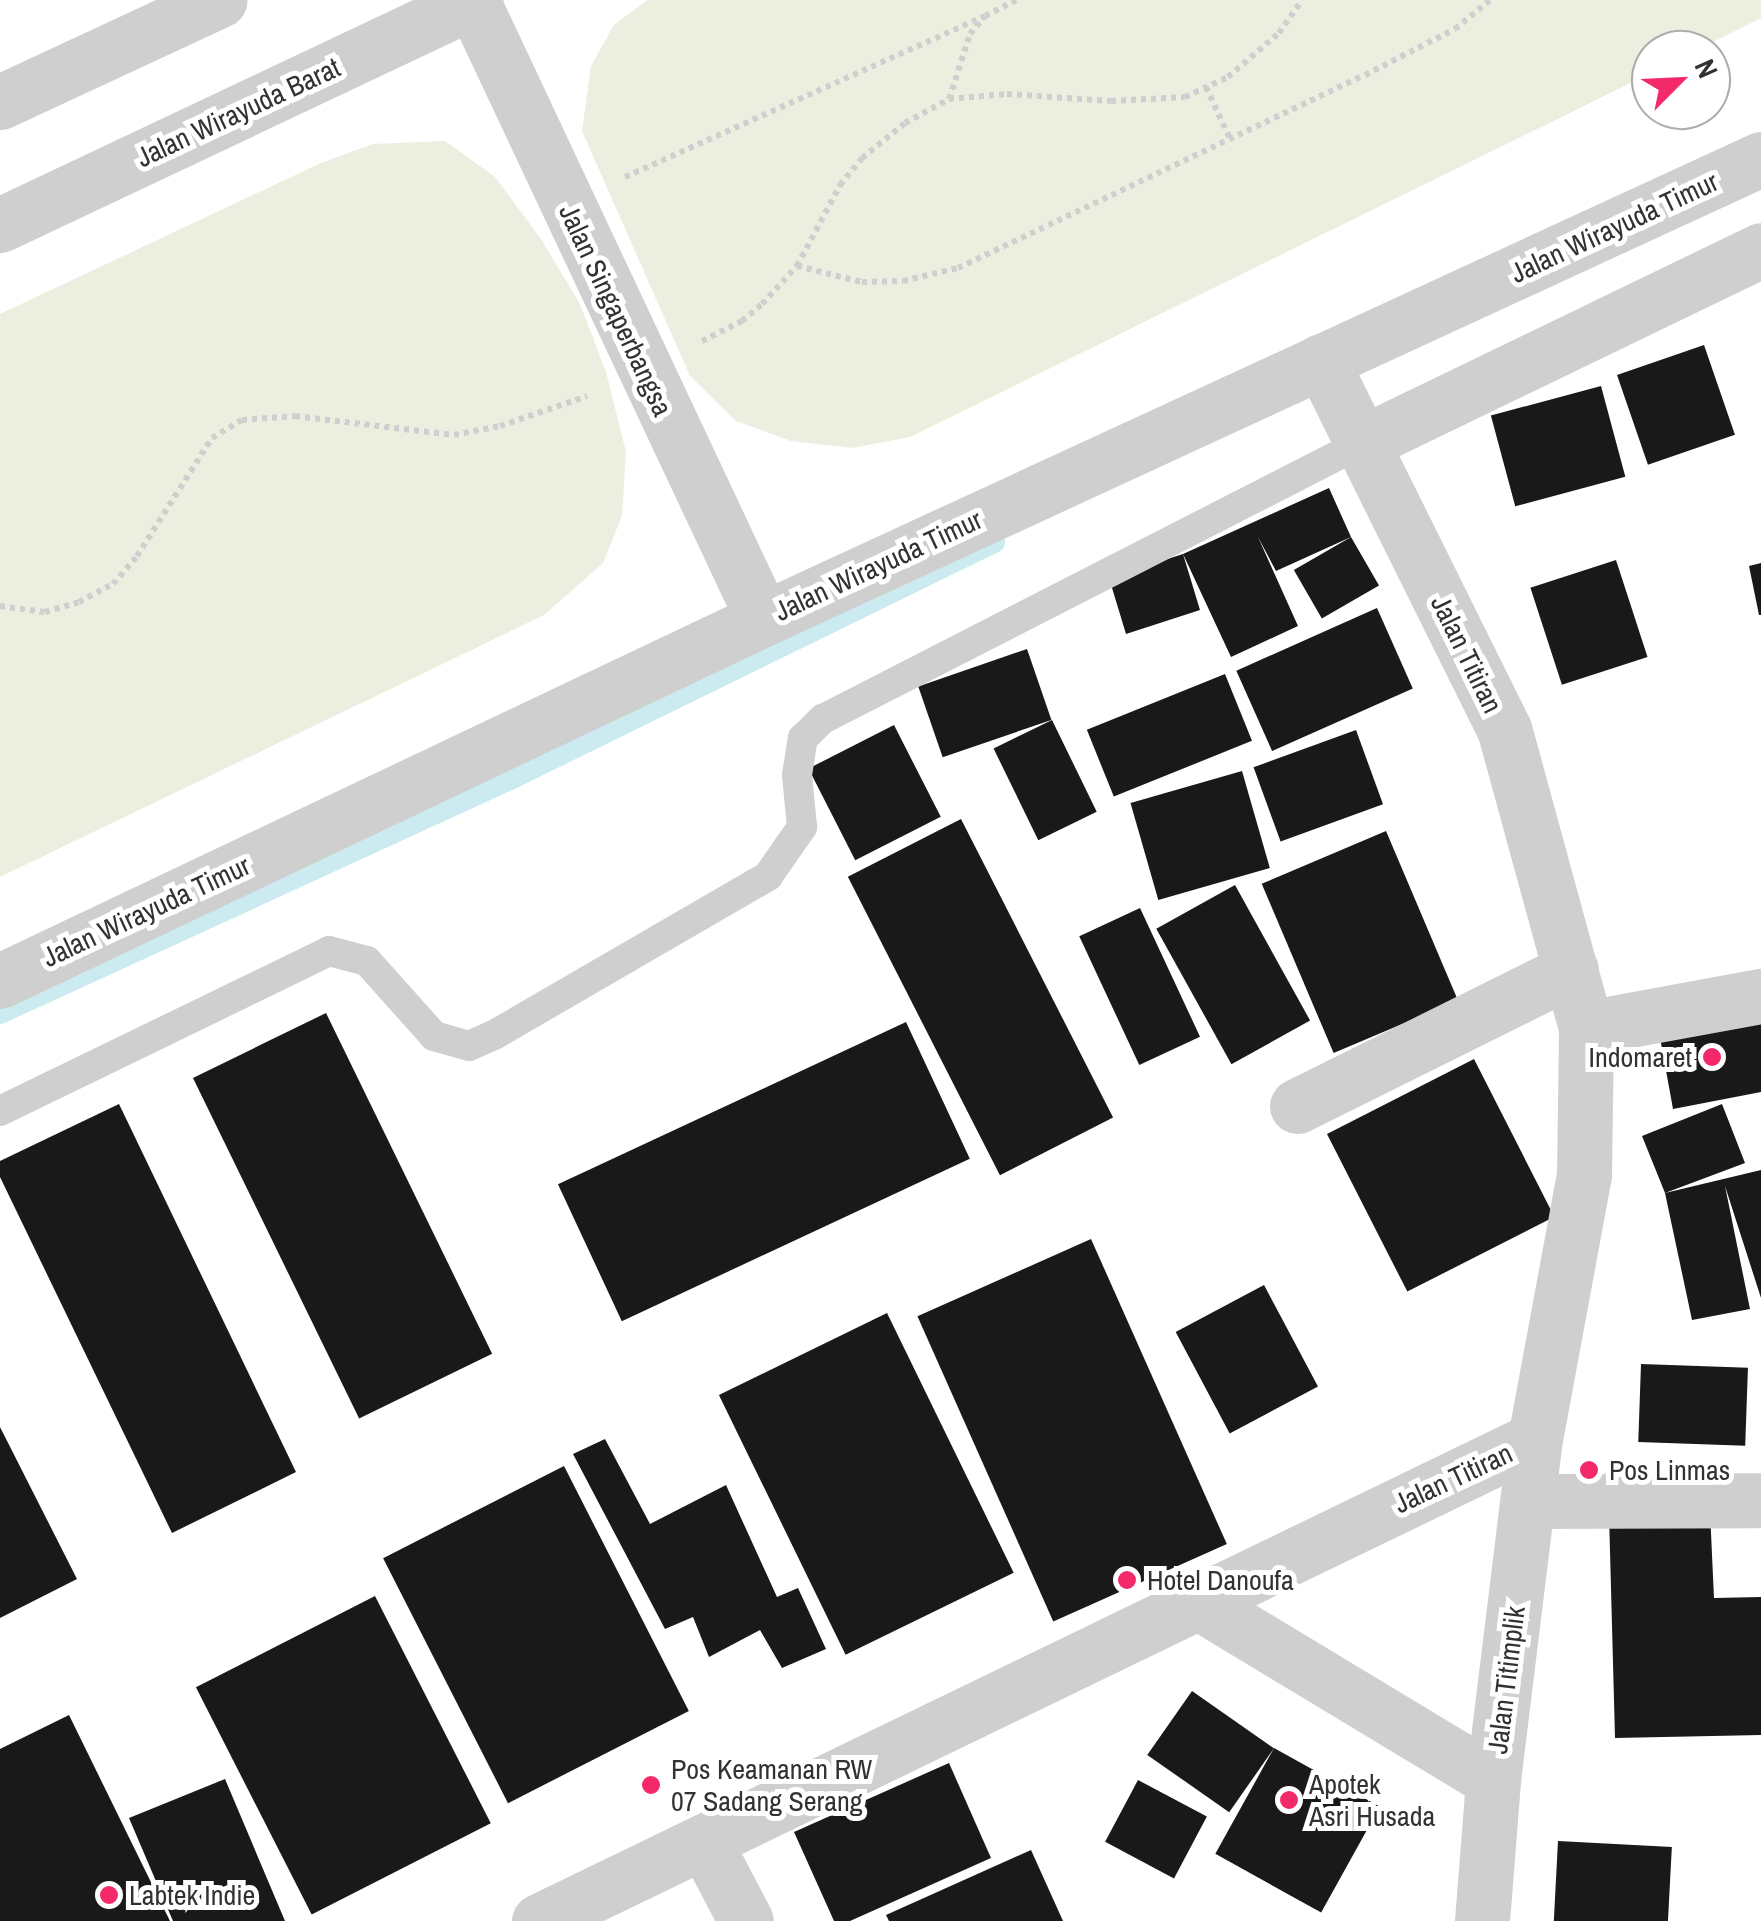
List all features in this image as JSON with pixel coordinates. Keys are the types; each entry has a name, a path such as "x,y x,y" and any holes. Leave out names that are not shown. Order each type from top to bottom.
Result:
{"street":[{"path":"0,102 220,0"},
{"name":"Jalan Singaperbangsa","path":"474,1 763,618"},
{"name":"Jalan Wirayuda Barat","path":"0,225 474,1"},
{"name":"Jalan Wirayuda Timur","path":"0,980 763,618 1761,160"},
{"path":"1362,443 1761,250"},
{"name":"Jalan Titiran","path":"539,1921 1535,1439 1584,1174 1586,1028 1504,729 1321,361"},
{"path":"1297,1106 1571,970"},
{"path":"1586,1028 1761,996"},
{"name":"Jalan Titimplik","path":"1482,1921 1494,1780 1535,1439"},
{"path":"1528,1501 1761,1500"},
{"path":"1196,1601 1494,1780"},
{"path":"704,1841 746,1921"}],"lane":[{"path":"0,1111 329,951 367,962 434,1036 469,1046 494,1034 768,876 802,827 797,775 803,738 823,719 1362,443"}],"path":[{"path":"566,203 1016,0"},
{"path":"797,266 862,282 902,281 958,268 1455,28 1490,0"},
{"path":"949,99 970,34 985,16"},
{"path":"1206,87 1230,139"}],"green space":[{"path":"647,0 1761,0 1761,18 1731,33 1631,30 1631,83 910,437 852,448 791,441 736,421 690,376 582,131 591,66 614,25"},
{"path":"445,141 495,177 541,239 580,304 606,372 626,452 622,516 603,563 544,615 0,877 0,314 321,163 373,144"}],"building":[{"path":"1704,345 1735,435 1648,465 1617,375"},
{"path":"1601,386 1625,477 1515,506 1491,416"},
{"path":"1329,488 1351,537 1276,571 1258,537 1298,626 1231,657 1183,554"},
{"path":"1351,537 1379,585 1322,618 1294,570"},
{"path":"1183,554 1200,610 1126,634 1109,578"},
{"path":"1616,560 1648,657 1562,685 1530,588"},
{"path":"1761,563 1761,615 1759,615 1749,566"},
{"path":"1377,608 1413,688 1272,751 1236,671"},
{"path":"1027,649 1051,720 943,757 918,686"},
{"path":"1225,674 1252,741 1114,797 1087,730"},
{"path":"1052,720 1097,812 1038,840 994,748"},
{"path":"894,725 941,817 855,860 808,769"},
{"path":"1356,730 1383,804 1281,842 1254,767"},
{"path":"1242,771 1270,868 1158,900 1130,803"},
{"path":"961,819 1113,1117 1000,1175 848,877"},
{"path":"1386,831 1458,1000 1334,1053 1262,884"},
{"path":"1235,885 1310,1021 1231,1064 1156,929"},
{"path":"1140,908 1200,1037 1139,1065 1079,936"},
{"name":"Indomaret","path":"1761,1002 1761,1092 1673,1109 1657,1021"},
{"path":"326,1013 492,1354 359,1419 193,1078"},
{"path":"906,1022 970,1159 622,1321 558,1184"},
{"path":"1474,1059 1554,1217 1407,1292 1327,1134"},
{"path":"119,1104 296,1472 172,1533 0,1177 0,1161"},
{"path":"1722,1104 1745,1163 1665,1193 1642,1136"},
{"path":"1761,1170 1761,1298 1725,1186 1750,1309 1692,1320 1665,1193"},
{"path":"1091,1239 1227,1544 1053,1621 917,1316"},
{"path":"1264,1285 1318,1387 1230,1433 1176,1332"},
{"path":"887,1313 1014,1573 846,1655 719,1395"},
{"path":"1641,1364 1748,1368 1745,1446 1638,1442"},
{"path":"0,1427 77,1579 0,1618"},
{"path":"605,1439 650,1524 726,1485 777,1597 798,1588 826,1649 782,1668 760,1630 709,1657 693,1617 665,1629 573,1454"},
{"path":"564,1466 689,1711 508,1803 383,1558"},
{"path":"1710,1511 1714,1598 1761,1597 1761,1735 1615,1738 1609,1514"},
{"path":"375,1596 491,1823 312,1914 196,1687"},
{"path":"1192,1691 1274,1748 1229,1812 1147,1755"},
{"path":"69,1715 170,1921 0,1921 0,1749"},
{"path":"1274,1748 1380,1807 1321,1912 1215,1854"},
{"path":"949,1763 991,1858 850,1921 834,1921 794,1832"},
{"path":"225,1779 285,1921 173,1921 129,1818"},
{"path":"1138,1780 1207,1817 1174,1878 1105,1842"},
{"path":"1558,1841 1672,1847 1668,1921 1554,1921"},
{"path":"1031,1850 1063,1921 889,1921 886,1915"}],"waterway":[{"path":"0,1013 510,779 994,542"}],"place":[{"name":"Indomaret","path":"1712,1057"},
{"name":"Pos Linmas","path":"1589,1470"},
{"name":"Hotel Danoufa","path":"1127,1580"},
{"name":"Pos Keamanan RW 07 Sadang Serang","path":"651,1785"},
{"name":"Apotek Asri Husada","path":"1289,1800"},
{"name":"Labtek Indie","path":"109,1895"}]}
